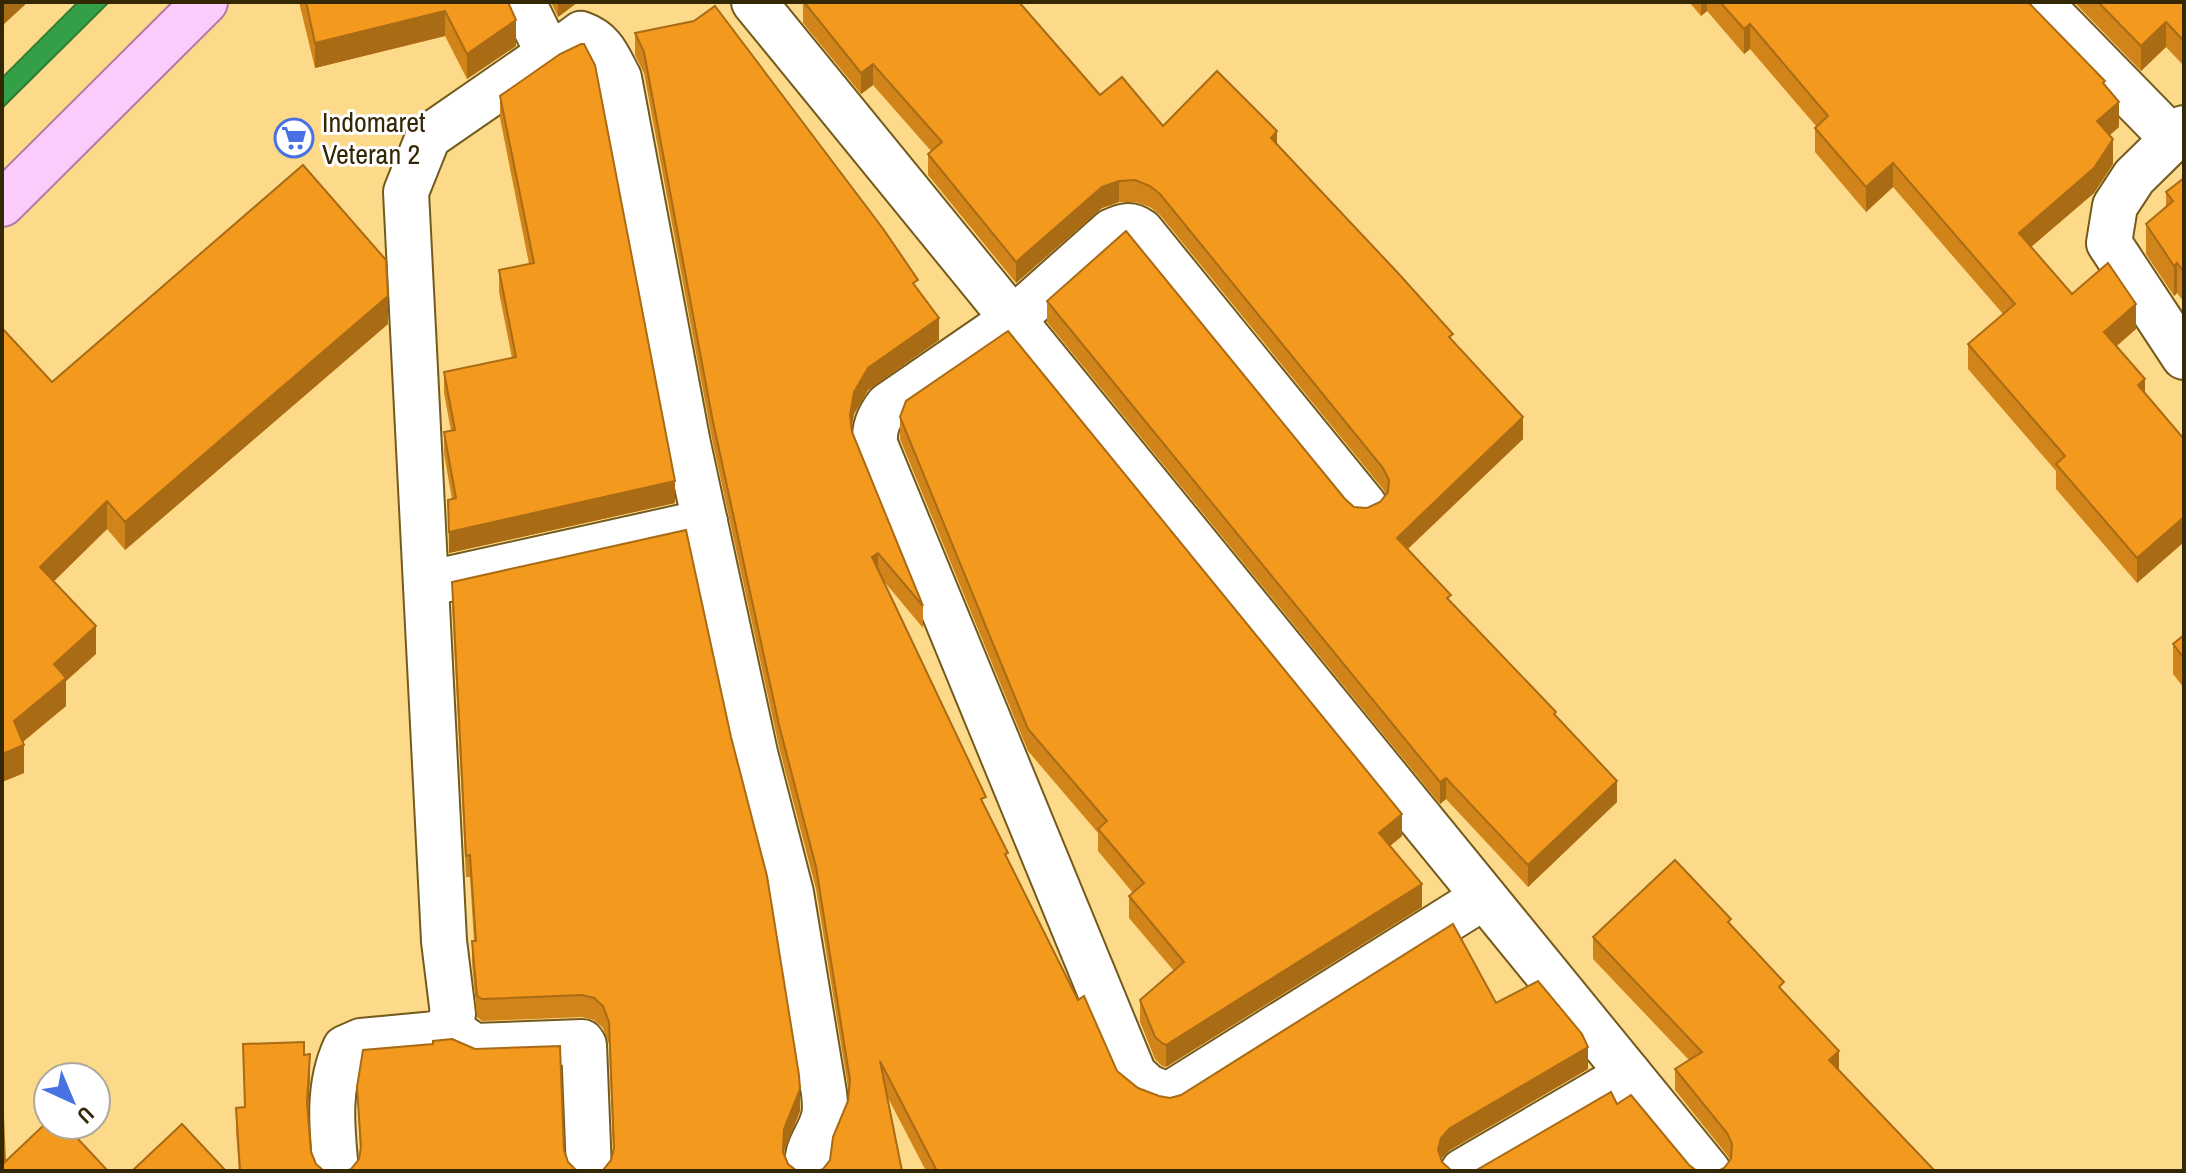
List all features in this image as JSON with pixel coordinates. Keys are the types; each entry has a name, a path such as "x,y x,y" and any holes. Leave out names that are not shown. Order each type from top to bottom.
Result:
{"main road":[{"path":"2,204 205,2"}],"street":[{"path":"523,2 545,47 551,52"},
{"path":"754,2 1708,1171"},
{"path":"2039,2 2178,133 2134,177 2115,206 2109,243 2184,357"},
{"path":"336,1171 332,1130 333,1090 337,1066 345,1048 361,1041 436,1034 447,1027 453,1014 444,941 406,192 428,137 581,34 599,42 619,78 705,522 755,753 791,893 824,1093 825,1110 822,1124 809,1148 808,1171"},
{"path":"1364,505 1134,225 1112,231 1013,319 888,405 874,430 875,444 1134,1074 1148,1087 1168,1095 1484,897"},
{"path":"426,584 705,522"},
{"path":"447,1027 474,1046 582,1042 589,1171"},
{"path":"1463,1171 1629,1074"}],"shaded area":[{"path":"78,2 109,2 2,108 2,78"}],"building":[{"path":"306,2 508,2 516,20 467,54 445,11 315,43"},
{"path":"804,2 1019,2 1100,95 1122,77 1163,126 1217,71 1277,131 1271,138 1398,273 1453,334 1449,337 1523,417 1397,538 1451,595 1447,598 1617,781 1528,865 1446,778 1440,782 1047,301 1126,231 1345,499 1354,507 1367,508 1380,502 1388,492 1389,480 1383,468 1160,194 1135,180 1102,187 1016,262 928,154 942,142 873,64 861,73"},
{"path":"1720,2 2028,2 2105,81 2103,83 2119,102 2097,121 2113,139 2094,168 2019,233 2072,294 2108,263 2136,304 2104,332 2145,379 2138,385 2184,439 2184,517 2137,558 2056,464 2065,456 1968,344 2015,304 1893,163 1866,187 1815,128 1828,116 1750,24 1744,29"},
{"path":"2098,2 2184,2 2184,41 2166,22 2141,46"},
{"path":"715,6 884,230 918,280 913,283 939,318 868,368 854,392 850,415 852,432 923,606 878,553 872,557 986,797 981,799 1008,853 1005,854 1078,1000 1084,996 1117,1071 1138,1088 1159,1096 1170,1098 1181,1095 1453,924 1496,1003 1538,981 1582,1034 1588,1047 1450,1128 1441,1138 1438,1150 1442,1162 1452,1171 937,1171 880,1061 902,1171 818,1171 830,1160 833,1137 848,1101 850,1080 816,867 779,725 712,417 644,52 635,33 694,21"},
{"path":"584,44 595,65 675,481 449,532 448,500 456,498 444,432 455,430 444,372 516,357 499,270 534,263 500,96 560,54"},
{"path":"303,165 386,260 388,296 125,522 107,501 40,567 96,626 54,664 66,678 14,721 24,745 2,754 2,328 52,382"},
{"path":"2184,178 2184,272 2177,263 2174,266 2146,224 2173,201 2166,192"},
{"path":"1008,331 1402,814 1379,833 1422,884 1166,1045 1155,1037 1140,1000 1184,962 1129,896 1144,883 1098,829 1107,821 1028,729 900,417 906,401"},
{"path":"686,530 731,737 767,876 800,1089 784,1129 783,1152 788,1164 797,1171 600,1171 611,1160 614,1148 609,1022 603,1006 594,998 582,995 482,999 477,996 470,855 466,856 452,582"},
{"path":"2184,635 2184,658 2173,644"},
{"path":"1675,860 1731,919 1728,922 1784,982 1779,987 1839,1051 1829,1060 1935,1171 1718,1171 1731,1159 1732,1144 1727,1133 1675,1069 1702,1052 1593,937"},
{"path":"452,1039 475,1049 560,1046 564,1150 568,1162 577,1171 346,1171 359,1159 361,1147 357,1087 363,1050 433,1044 433,1041"},
{"path":"304,1042 304,1055 310,1054 307,1102 311,1152 316,1164 324,1171 240,1171 236,1108 245,1107 243,1044"},
{"path":"1611,1092 1617,1104 1631,1095 1697,1171 1475,1171"},
{"path":"2,1093 5,1162 32,1136 32,1141 80,1141 108,1171 2,1171"},
{"path":"182,1124 226,1171 132,1171"}],"place":[{"name":"Indomaret Veteran 2","path":"294,138"}]}
